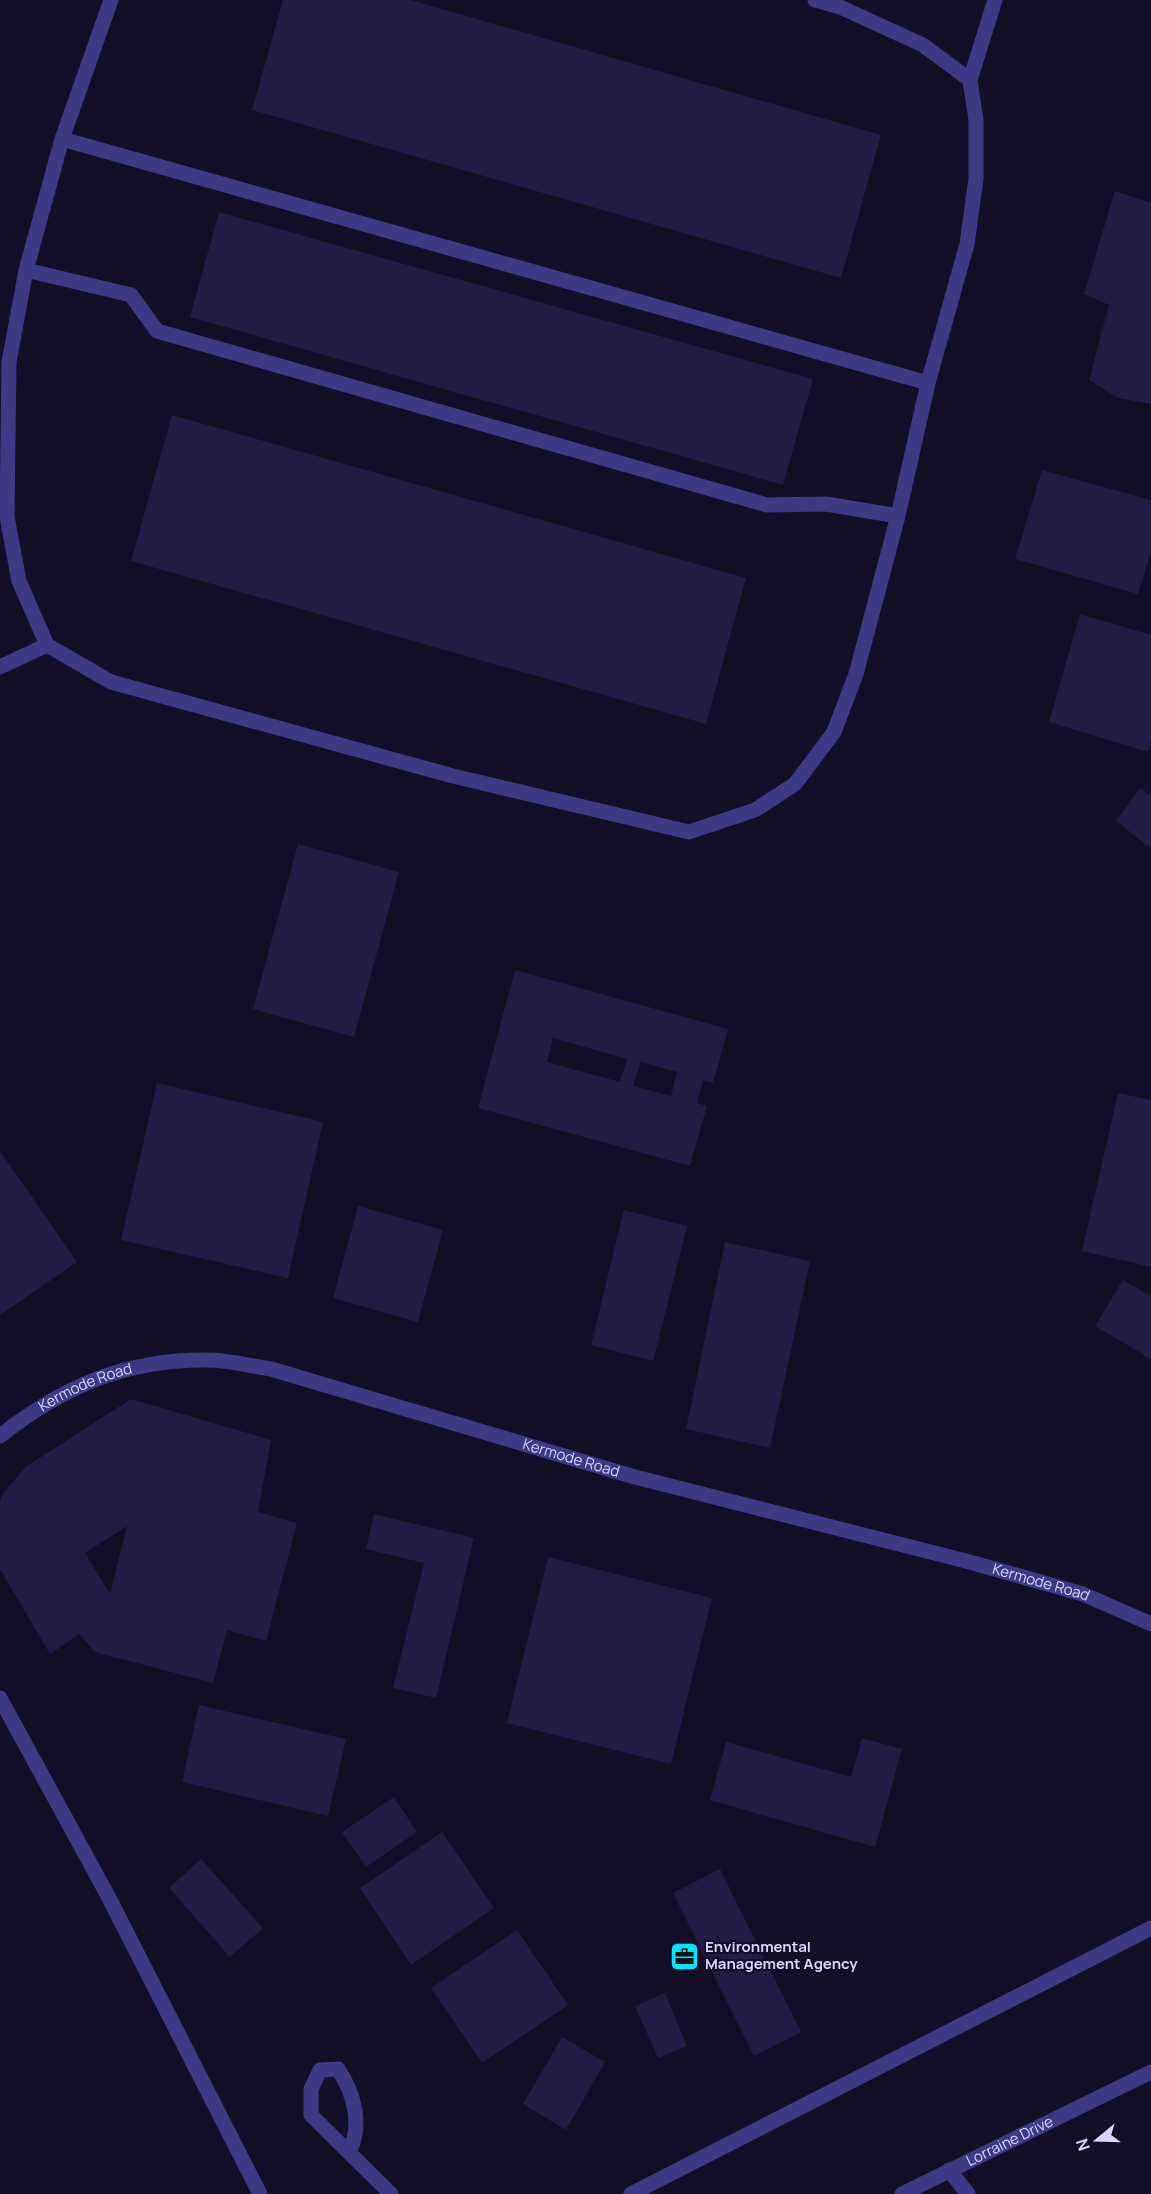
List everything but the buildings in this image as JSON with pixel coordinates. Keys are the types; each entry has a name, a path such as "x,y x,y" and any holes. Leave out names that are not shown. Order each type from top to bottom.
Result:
{"street":[{"path":"111,0 62,139 26,270 9,362 7,517 19,581 47,645 111,682 453,776 689,832 755,810 795,784 834,732 856,674 898,516 928,383 967,244 976,178 976,120 970,80 995,0"},
{"path":"815,0 840,7 923,45 970,80"},
{"path":"62,139 928,383"},
{"path":"26,270 130,296 157,331 767,505 826,504 898,516"},
{"path":"0,667 47,645"},
{"name":"Kermode Road","path":"0,1436 31,1412 72,1389 154,1362 209,1360 271,1369 635,1478 966,1561 1083,1594 1151,1624"},
{"path":"0,1698 108,1896 260,2194"},
{"path":"631,2194 1151,1928"},
{"path":"349,2152 355,2140 356,2111 347,2082 338,2069 320,2070 311,2089 311,2115 392,2194"},
{"name":"Lorraine Drive","path":"902,2194 1151,2072"},
{"path":"949,2170 968,2194"}],"place":[{"name":"Environmental Management Agency","path":"684,1956"}]}
